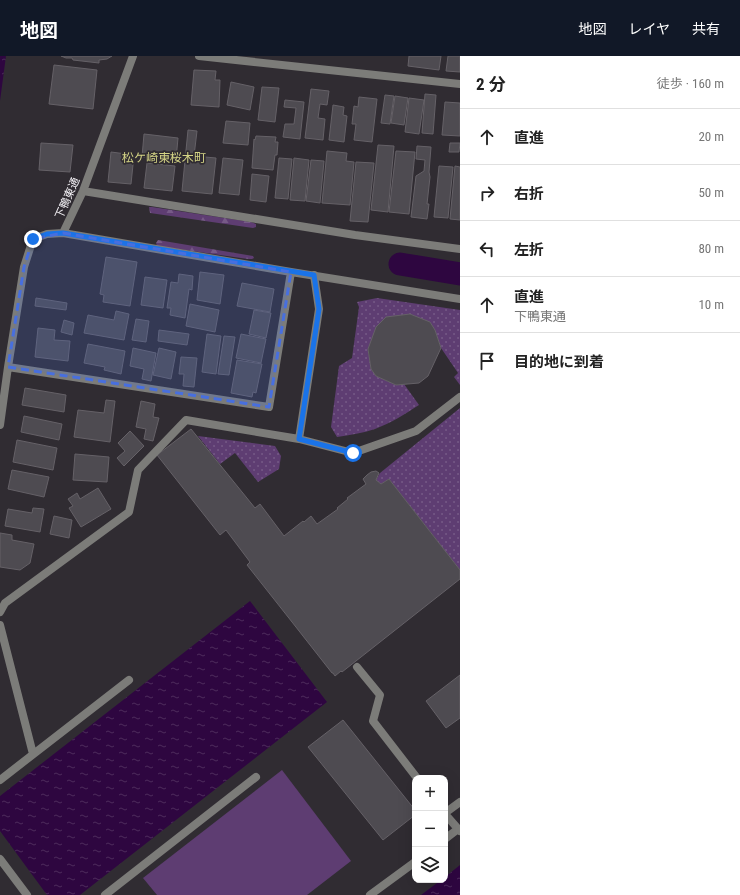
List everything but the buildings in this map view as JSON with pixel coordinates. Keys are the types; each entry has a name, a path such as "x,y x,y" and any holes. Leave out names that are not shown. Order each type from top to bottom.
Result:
{"street":[{"name":"下鴨東通","path":"0,425 24,267 33,239 47,234 63,233 83,191 133,56"},
{"path":"200,56 460,84"},
{"path":"83,191 355,235 460,249"},
{"path":"63,233 460,299"},
{"path":"8,367 269,407 291,272"},
{"path":"299,439 319,309 314,275"},
{"path":"0,612 5,603 129,512 138,470 186,420 299,439 353,453 416,431 460,396"},
{"path":"0,625 34,754"},
{"path":"357,667 380,695 373,721 415,775"},
{"path":"0,780 129,680"},
{"path":"105,895 256,777"},
{"path":"448,811 460,802"},
{"path":"448,817 459,830 448,837"},
{"path":"0,858 28,895"},
{"path":"370,895 412,864"}],"highlighted area":[{"path":"63,233 291,272 269,407 8,367 24,267 33,239"}],"green space":[{"path":"149,207 251,222 256,224 256,227 253,228 150,213"},
{"path":"158,240 253,256 254,258 248,259 157,246 156,243"},
{"path":"377,298 460,310 460,385 454,377 458,373 441,348 435,331 430,323 368,349 371,369 376,376 396,385 404,384 419,405 375,429 337,437 331,427 339,366 352,358 359,307 357,302"},
{"path":"460,408 460,570 389,479 381,484 376,480 380,473"},
{"path":"198,436 275,446 281,456 279,469 258,482 235,453 220,464"},
{"path":"282,770 351,861 307,895 157,895 143,878"}],"water":[{"path":"0,56 6,56 0,101"},
{"path":"250,601 327,702 80,895 47,895 0,831 0,796"},
{"path":"460,865 460,895 421,895 437,883 448,883 448,875"}],"waterway":[{"path":"400,264 460,274"}],"district":[{"name":"松ケ崎東桜木町","path":"164,158"}],"route":[{"path":"33,239 47,234 63,233 314,275 319,309 299,439 353,453"}]}
